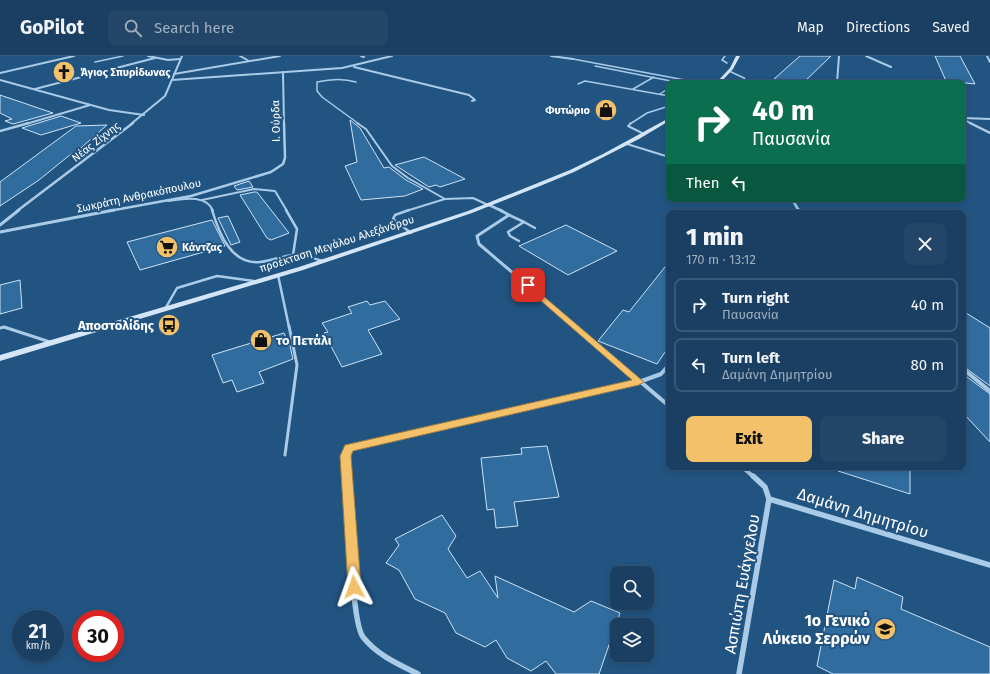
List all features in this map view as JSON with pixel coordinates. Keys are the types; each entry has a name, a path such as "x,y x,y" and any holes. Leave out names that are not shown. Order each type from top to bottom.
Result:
{"main road":[{"path":"721,80 729,71 738,56"},
{"name":"προέκταση Μεγάλου Αλεξάνδρου","path":"0,358 323,262 411,233 489,205 567,173 627,144 666,121"}],"street":[{"path":"0,73 74,56"},
{"path":"148,56 168,60 180,59"},
{"name":"Νέας Ζίχνης","path":"0,225 163,99 182,56"},
{"path":"240,56 250,61"},
{"path":"174,74 280,56"},
{"path":"172,80 352,66 392,56"},
{"path":"551,56 573,59"},
{"path":"837,80 839,56"},
{"path":"866,56 891,67"},
{"path":"987,56 990,62"},
{"path":"34,90 155,58"},
{"path":"352,66 469,95 475,100 472,101"},
{"name":"Ι. Ούρδα","path":"279,168 283,164 285,158 283,72"},
{"path":"0,80 113,111 144,115"},
{"path":"0,131 90,105"},
{"path":"966,118 990,119"},
{"path":"966,120 990,133"},
{"name":"Σωκράτη Ανθρακόπουλου","path":"0,232 168,201 260,175 279,168"},
{"path":"489,205 509,215"},
{"path":"509,215 477,236 476,239 479,244 666,404"},
{"path":"418,674 380,654 362,636 355,602 346,456 349,448 639,382 661,374 666,368"},
{"path":"966,371 990,391"},
{"path":"745,470 765,487 770,499"},
{"name":"Δαμάνη Δημητρίου","path":"770,499 990,565"},
{"name":"Ασπιώτη Ευάγγελου","path":"739,674 770,499"}],"lane":[{"path":"95,62 123,56"},
{"path":"725,56 722,60 727,63"},
{"path":"573,59 686,80"},
{"path":"595,66 666,80"},
{"path":"729,71 746,80"},
{"path":"633,89 654,77"},
{"path":"356,82 348,79 327,79 317,82 316,91 366,129 392,166 408,178 445,198"},
{"path":"578,84 585,81 666,95"},
{"path":"660,94 666,90"},
{"path":"644,134 628,126 630,123 650,112 666,107"},
{"path":"627,144 666,156"},
{"path":"168,201 202,200 254,189 275,191 297,229 292,255"},
{"path":"411,233 394,221 393,217 445,198 470,197 489,205"},
{"path":"202,200 208,203 215,215 216,225 230,247 242,260 254,263 292,255 305,256 323,262"},
{"path":"509,215 535,228"},
{"path":"519,241 510,236 508,232 524,222"},
{"path":"278,275 297,365 285,455"},
{"path":"165,309 177,288 217,276 256,282"},
{"path":"0,328 4,327 54,342"}],"building":[{"path":"800,56 831,56 806,80 774,79"},
{"path":"935,56 960,56 975,84 966,83 966,80 946,80"},
{"path":"0,95 53,113 13,124 5,121 12,119 0,113"},
{"path":"61,116 81,123 41,135 22,128"},
{"path":"350,120 360,128 384,168 389,167 406,180 423,189 405,196 361,200 345,166 357,162"},
{"path":"107,125 74,154 71,154 39,180 0,206 0,182 76,126"},
{"path":"424,157 465,179 440,187 436,185 429,187 395,165"},
{"path":"249,181 253,187 237,190 234,186"},
{"path":"257,192 289,233 271,240 267,238 240,195"},
{"path":"228,216 240,242 231,245 218,218"},
{"name":"Κάντζας","path":"212,220 225,246 140,270 127,242"},
{"path":"566,225 617,251 568,275 519,246"},
{"path":"666,266 666,350 657,364 598,341 623,310 629,312"},
{"path":"20,280 22,308 0,314 0,285"},
{"path":"367,301 370,305 385,301 400,319 368,330 382,354 342,367 324,333 328,332 322,323 352,313 348,307"},
{"path":"966,313 990,328 990,386 966,368"},
{"path":"284,333 290,346 293,359 259,372 264,383 237,392 232,380 223,383 212,355"},
{"path":"966,376 990,394 990,442 966,416"},
{"path":"547,446 559,497 514,502 518,526 496,528 494,509 487,510 481,458 522,454 521,448"},
{"path":"910,470 910,494 838,471"},
{"path":"442,515 456,536 448,549 467,578 480,571 498,598 495,576 574,612 591,601 620,613 618,618 610,618 610,642 599,674 556,674 546,661 531,671 507,658 496,640 485,647 456,633 445,613 415,599 399,570 386,563 399,545 395,539"},
{"path":"857,577 903,597 901,609 990,647 990,674 833,674 817,666 834,580 855,589"}],"place":[{"name":"Άγιος Σπυρίδωνας","path":"64,72"},
{"name":"Φυτώριο","path":"606,110"},
{"name":"Κάντζας","path":"167,247"},
{"name":"Αποστολίδης","path":"169,325"},
{"name":"το Πετάλι","path":"261,340"},
{"name":"1ο Γενικό Λύκειο Σερρών","path":"885,629"}],"route":[{"path":"354,587 346,456 349,448 526,406 639,382 528,285"}]}
